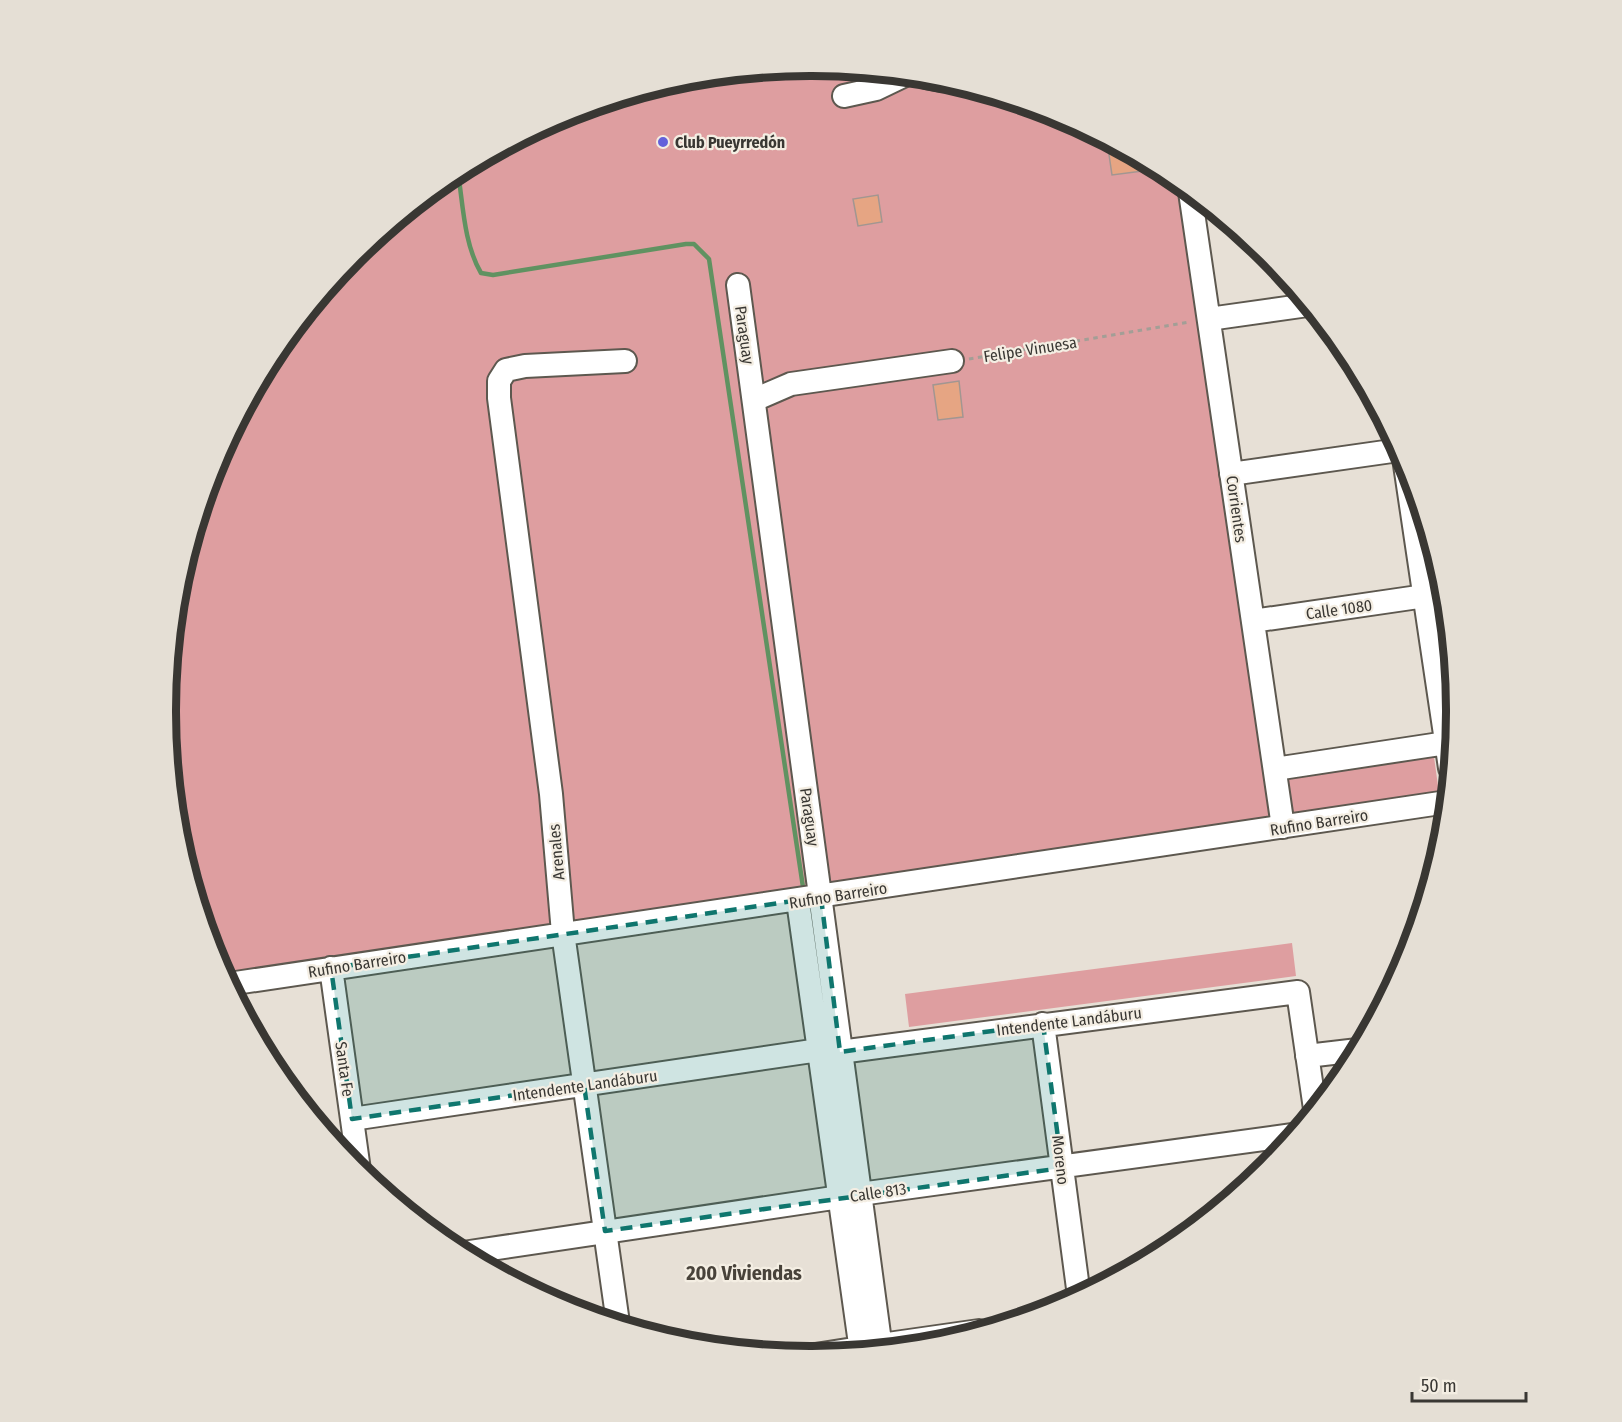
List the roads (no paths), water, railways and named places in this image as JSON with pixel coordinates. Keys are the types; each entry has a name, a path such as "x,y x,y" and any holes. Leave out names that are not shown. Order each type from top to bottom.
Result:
{"street":[{"path":"844,96 876,89 891,82"},
{"name":"Corrientes","path":"1192,204 1283,827"},
{"name":"Paraguay","path":"738,285 821,897 829,1051"},
{"path":"1209,319 1299,306"},
{"name":"Arenales","path":"617,1315 562,933 551,794 498,398 499,381 506,370 525,366 625,361"},
{"path":"754,400 791,384 952,361"},
{"path":"1231,474 1390,451"},
{"path":"1411,505 1446,717"},
{"name":"Calle 1080","path":"1253,621 1425,596"},
{"path":"1275,769 1444,743"},
{"name":"Rufino Barreiro","path":"238,983 562,933 798,901 1438,803"},
{"name":"Paraguay","path":"798,901 829,1051 870,1342"},
{"name":"Santa Fe","path":"331,968 357,1154"},
{"name":"Intendente Landáburu","path":"352,1119 829,1051 1298,992 1307,1056"},
{"name":"Moreno","path":"1043,1024 1077,1287"},
{"path":"1313,1098 1307,1056 1346,1051"},
{"name":"Calle 813","path":"478,1251 850,1196 1280,1138"}],"waterway":[{"path":"459,182 471,250 481,273 493,275 686,244 694,244 709,259 803,887"}],"place":[{"name":"Club Pueyrredón","path":"663,142"}],"district":[{"name":"200 Viviendas","path":"744,1273"}]}
